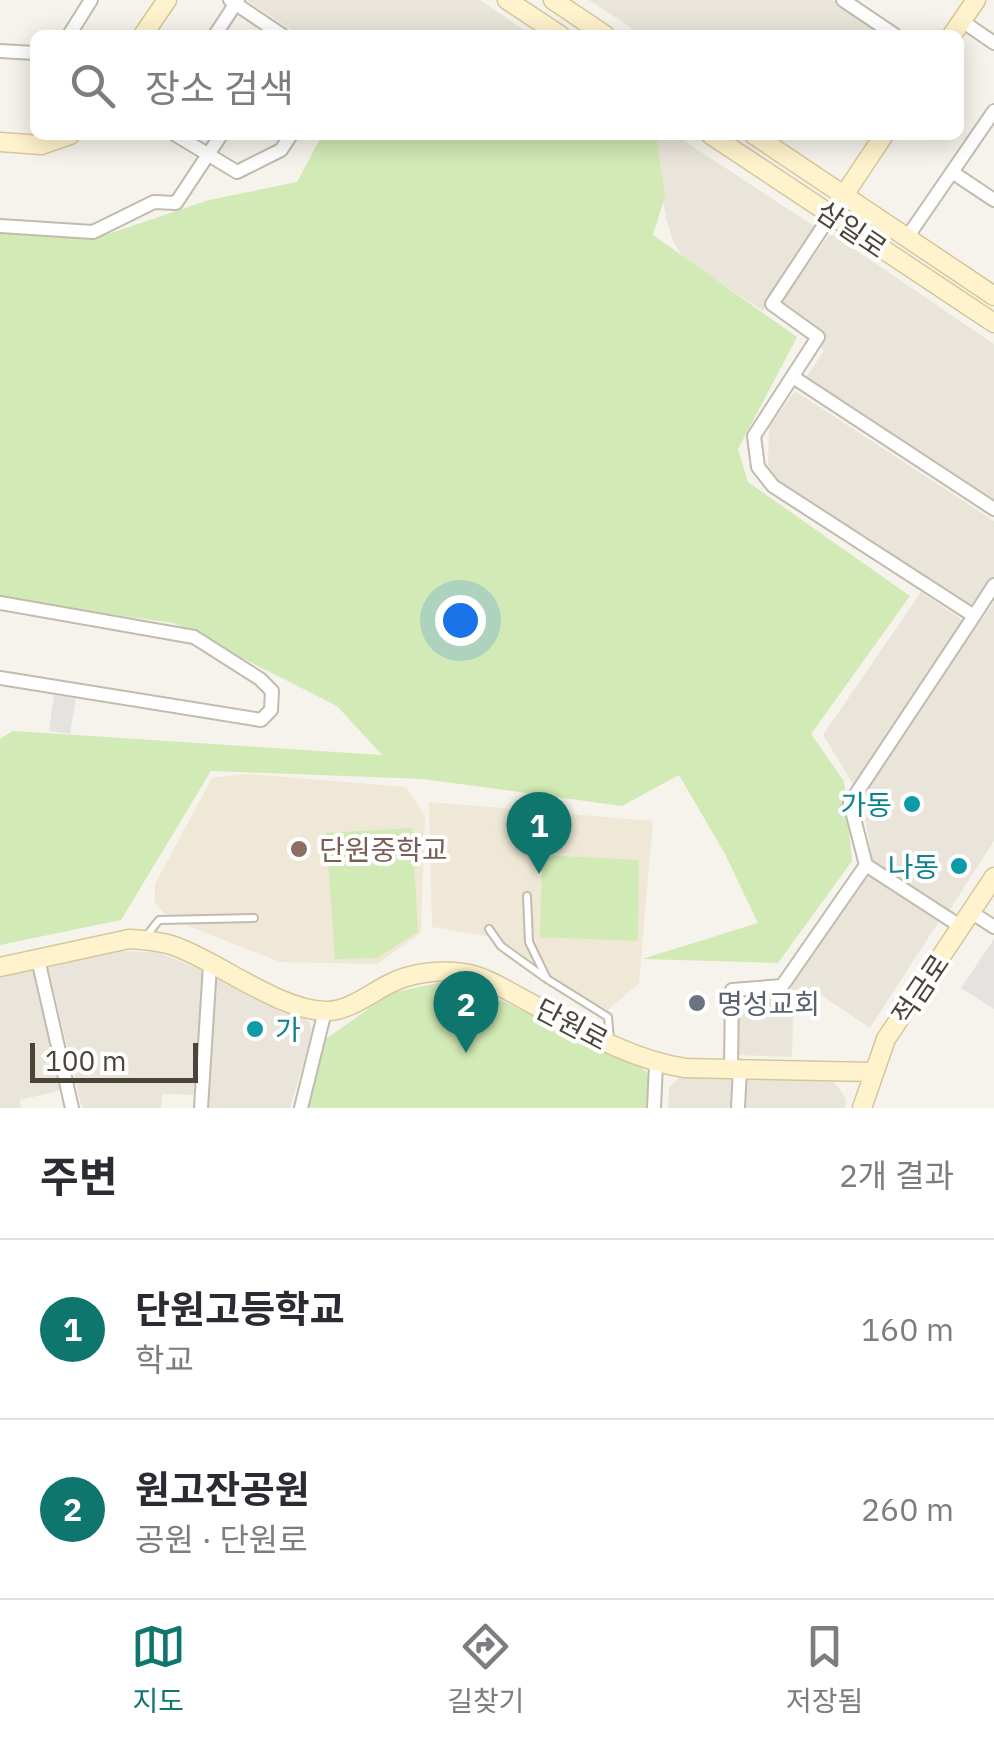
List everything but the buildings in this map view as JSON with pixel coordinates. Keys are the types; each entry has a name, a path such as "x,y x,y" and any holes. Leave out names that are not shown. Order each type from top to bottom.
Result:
{"street":[{"path":"72,30 91,0"},
{"path":"147,30 167,0"},
{"path":"507,0 552,30"},
{"path":"553,0 598,30"},
{"path":"843,0 888,30"},
{"path":"865,14 874,0"},
{"path":"957,28 976,0"},
{"path":"218,30 234,1 275,30"},
{"path":"964,31 994,43"},
{"path":"0,51 30,53"},
{"path":"906,239 993,116"},
{"path":"0,142 41,145 56,140"},
{"path":"183,140 237,172 281,150 287,140"},
{"path":"0,226 93,232 154,202 176,203 217,140"},
{"name":"삼일로","path":"718,140 994,323"},
{"name":"삼일로","path":"762,140 994,296"},
{"path":"881,140 772,304 818,337 754,436 758,467 773,486 974,616"},
{"path":"952,172 994,200"},
{"path":"793,377 994,509"},
{"path":"994,586 850,803 866,865 966,919 994,926"},
{"path":"0,603 194,637 260,679 272,691 271,710 261,720 0,678"},
{"path":"738,1108 732,990 782,986 866,865"},
{"name":"적금로","path":"862,1108 886,1040 994,877"},
{"path":"0,967 130,939 142,940 172,945 247,984 325,1012 301,1108"},
{"path":"38,959 72,1108"},
{"path":"201,1108 210,965"},
{"name":"단원로","path":"325,1012 342,1010 394,982 424,973 462,973 494,983 611,1045 656,1064 873,1072"},
{"path":"654,1108 656,1064"}],"lane":[{"path":"527,896 530,942 547,979"},
{"path":"142,940 160,920 254,918"},
{"path":"489,929 501,946 608,1017 611,1045"}],"shaded area":[{"path":"246,0 480,0 524,30 291,30"},
{"path":"589,0 833,0 878,30 634,30"},
{"path":"652,140 683,140 814,226 816,231 763,311 683,258 666,218"},
{"path":"829,235 994,344 994,507 804,380 824,351 778,306"},
{"path":"795,391 994,521 994,577 972,612 778,485 768,465 769,427"},
{"path":"921,592 964,621 853,784 823,735"},
{"path":"994,602 994,841 949,911 873,862 861,795"},
{"path":"54,695 76,698 70,734 49,731"},
{"name":"단원중학교","path":"247,774 406,787 425,815 421,933 377,964 280,962 170,919 155,903 155,884 212,778"},
{"path":"429,802 653,821 639,983 608,1010 549,978 492,937 432,927"},
{"path":"868,873 939,921 870,1028 814,990 793,1019 792,1057 736,1055 738,994 784,992"},
{"path":"994,939 994,1009 961,988"},
{"path":"115,951 157,952 204,971 198,1095 162,1094 161,1108 84,1108 81,1104 48,967"},
{"path":"33,966 62,1090 20,1100 21,1108 0,1108 0,973"},
{"path":"213,977 305,1017 310,1024 312,1033 290,1108 206,1108"},
{"path":"681,1075 735,1077 734,1108 668,1108 669,1088"},
{"path":"745,1077 829,1079 846,1100 845,1108 743,1108"}],"green space":[{"path":"319,140 657,140 665,196 653,235 797,337 738,449 748,482 910,596 811,734 844,781 852,861 778,963 642,959 758,923 725,854 679,775 622,806 423,779 211,771 121,920 0,945 0,739 13,731 382,755 337,706 173,623 0,599 0,229 105,235 209,200 297,182"},
{"path":"412,828 418,932 377,958 335,959 326,833"},
{"path":"542,855 639,860 638,941 540,937"},
{"path":"448,981 464,983 636,1063 657,1082 655,1108 305,1108 320,1043 391,993"}],"place":[{"name":"가동","path":"912,804"},
{"name":"단원중학교","path":"299,849"},
{"name":"나동","path":"959,866"},
{"name":"단원고등학교","path":"539,874"},
{"name":"명성교회","path":"697,1003"},
{"name":"가","path":"255,1029"},
{"name":"원고잔공원","path":"466,1053"}]}
